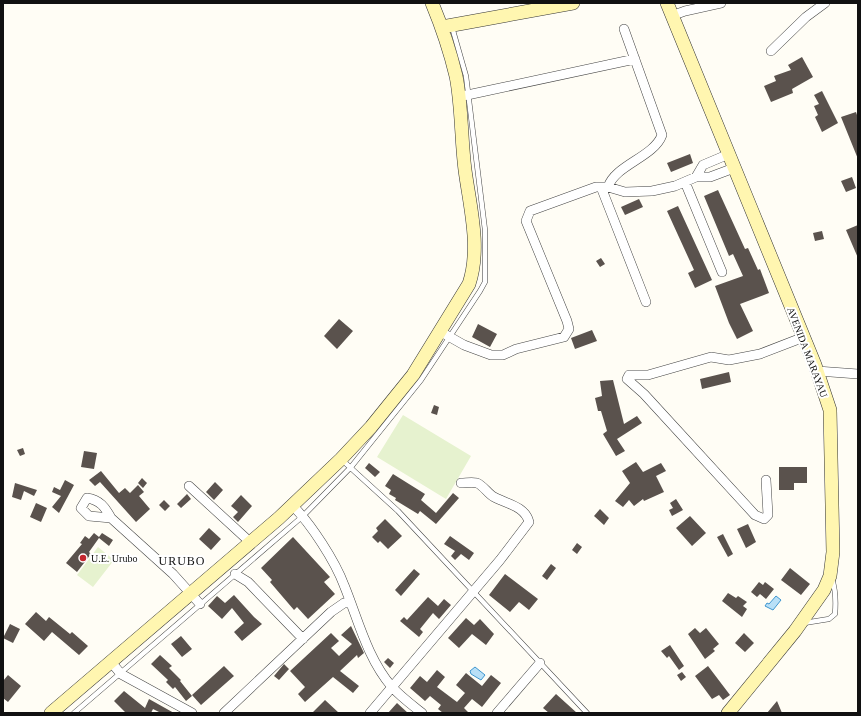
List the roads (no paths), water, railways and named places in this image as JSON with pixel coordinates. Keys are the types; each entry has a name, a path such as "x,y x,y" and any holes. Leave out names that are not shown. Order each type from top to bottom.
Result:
{"street":[{"path":"51,713 250,542 346,463 371,427 445,335 469,284 475,258 463,97 456,77 446,26 432,3"},
{"path":"446,26 573,3"},
{"name":"AVENIDA MARAYAU","path":"667,3 671,16 818,371 830,410 834,552 830,576 824,590 800,624 728,713"},
{"path":"671,16 685,11 721,3"},
{"path":"771,52 806,17 825,3"},
{"path":"605,187 615,177 657,144 662,135 624,29"},
{"path":"463,97 635,59"},
{"path":"696,177 703,165 728,154"},
{"path":"445,335 490,355 503,355 516,349 564,337 568,329 567,321 526,221 530,211 596,187 605,187 625,192 652,191 685,182 696,177 710,178 734,168"},
{"path":"685,182 722,272"},
{"path":"605,187 646,302"},
{"path":"766,480 768,515 764,519 756,515 644,394 627,379 629,376 648,376 711,357 729,360 760,354 804,337"},
{"path":"818,371 858,374"},
{"path":"644,394 642,382 648,376"},
{"path":"370,713 473,592 529,522 528,517 522,511 494,498 480,484 461,483"},
{"path":"189,486 250,542"},
{"path":"293,506 303,516 340,574 366,641 380,671 392,687 422,713"},
{"path":"111,518 173,574 200,604"},
{"path":"235,574 248,582 303,639"},
{"path":"224,713 331,612 344,603 350,602"},
{"path":"111,662 121,674 192,713"},
{"path":"496,713 540,663"}],"lane":[{"path":"74,713 303,516 346,463 398,511 587,713"},
{"path":"800,624 829,619 835,614 835,588 830,576"}],"water":[{"path":"776,596 781,600 773,610 765,606 767,603 769,604"},
{"path":"475,667 485,675 481,680 471,674 470,671"}],"place":[{"name":"U.E. Urubo","path":"83,558"}],"district":[{"name":"URUBO","path":"182,561"}]}
